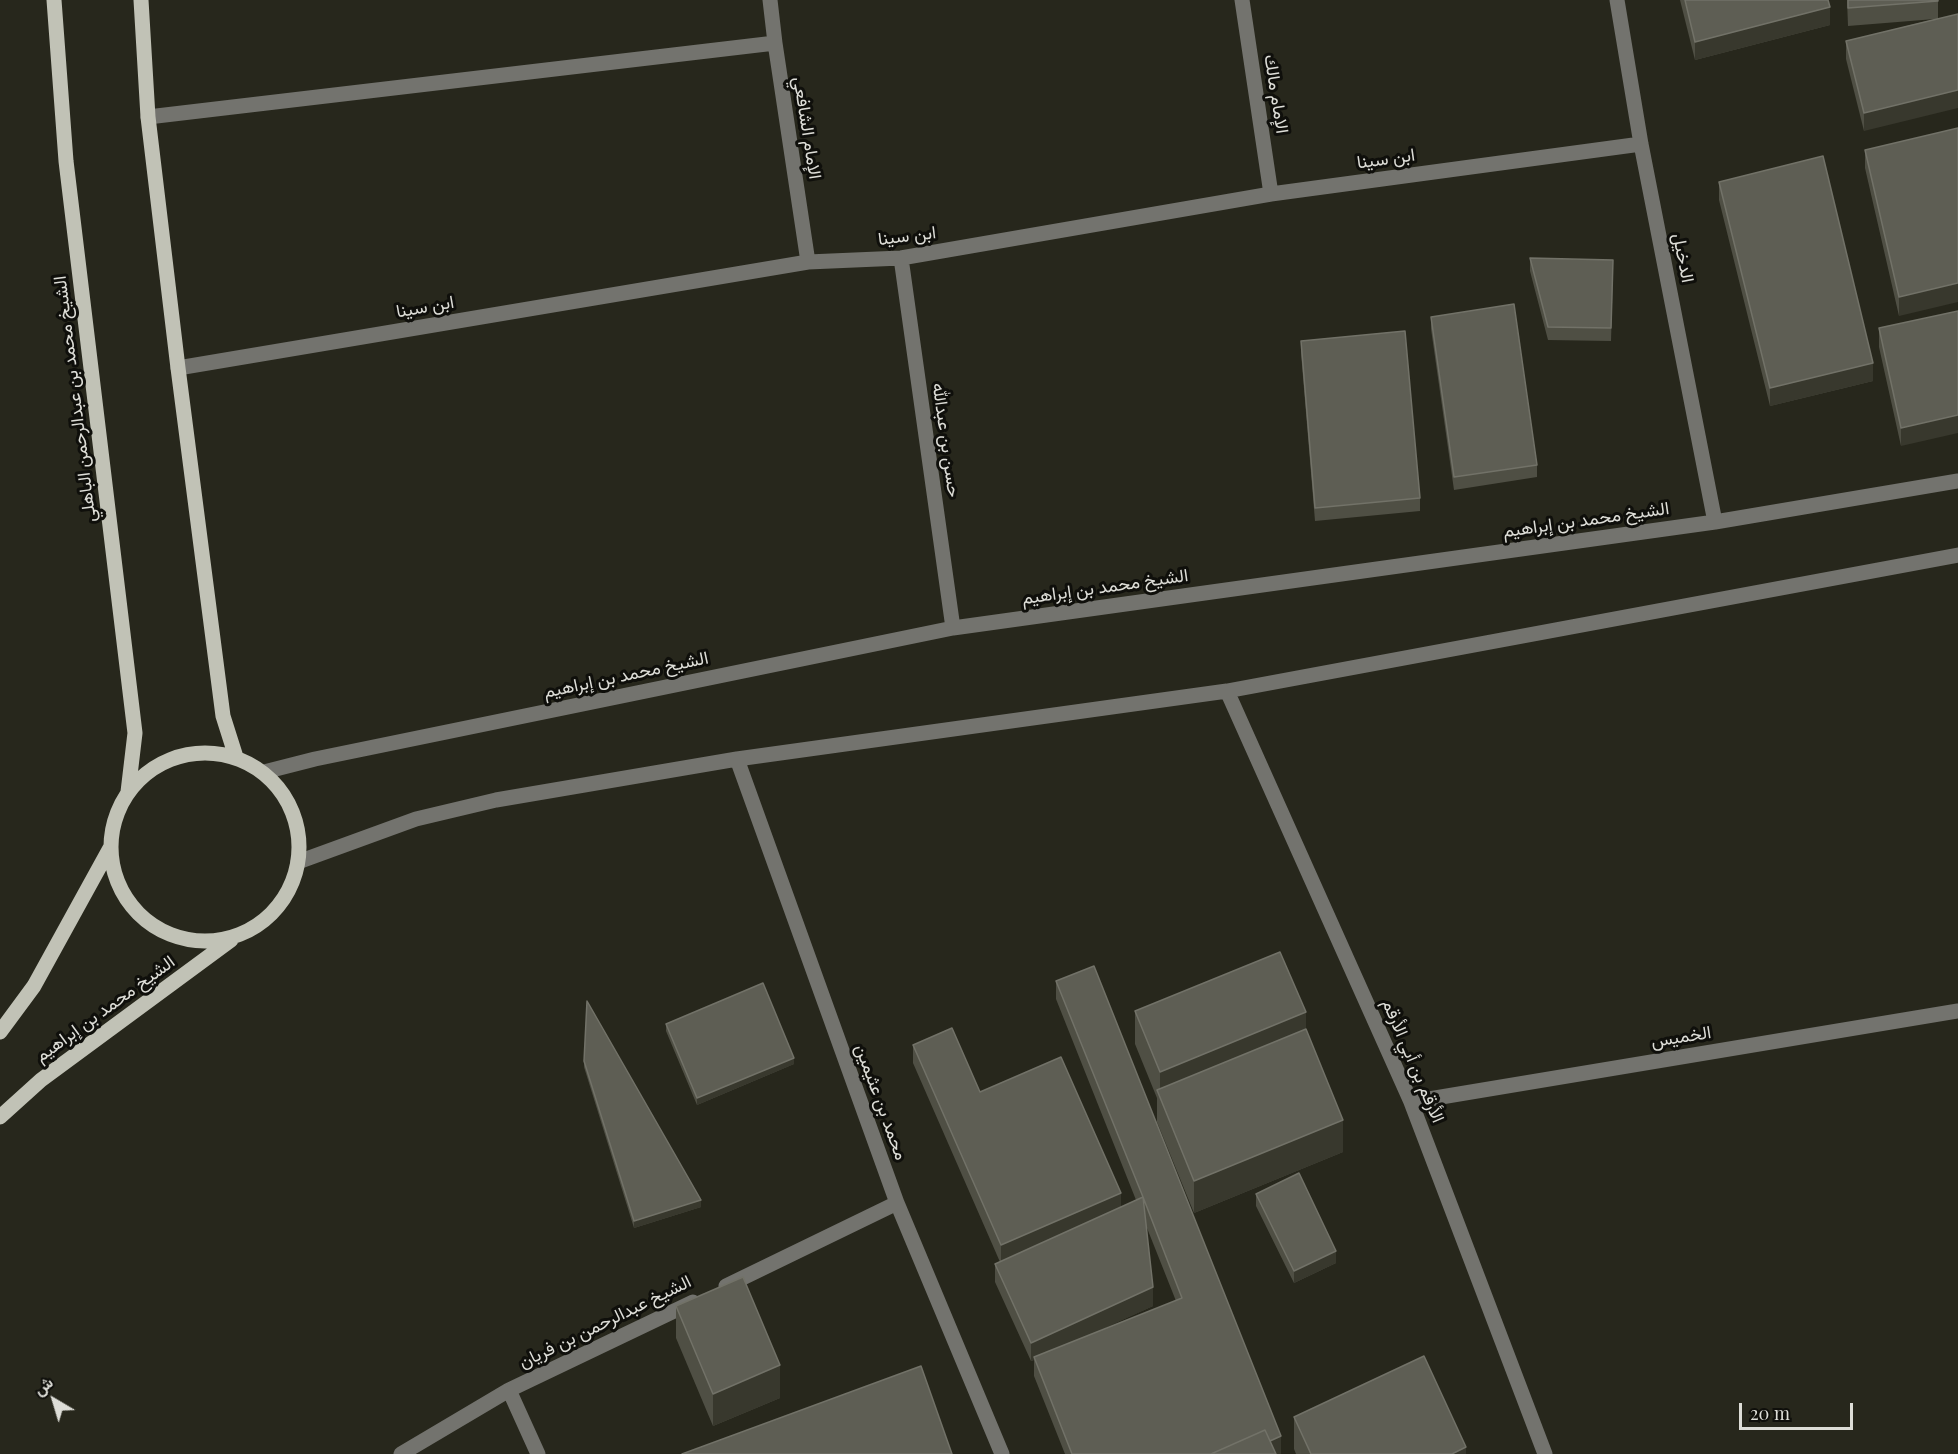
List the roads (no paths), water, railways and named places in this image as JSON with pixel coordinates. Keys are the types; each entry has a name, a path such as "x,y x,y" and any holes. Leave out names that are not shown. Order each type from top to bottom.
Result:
{"main road":[{"name":"الشيخ محمد بن عبدالرحمن الباهلي","path":"54,0 66,161 135,733 128,792"},
{"path":"141,0 148,117 178,369 223,716 236,757"},
{"path":"0,1032 34,986 110,848 115,819 128,792 150,770 176,757 206,752 236,757 264,772 284,793 296,819 300,848 295,876 283,902 262,923 237,936 207,943 177,938 150,925 129,904 115,878 110,848"},
{"name":"الشيخ محمد بن إبراهيم","path":"0,1117 41,1080 237,936"}],"street":[{"name":"الإمام الشافعي","path":"770,0 774,43 808,262"},
{"name":"الإمام مالك","path":"1242,0 1271,194"},
{"name":"الدخيل","path":"1617,0 1641,144 1715,522"},
{"path":"148,117 774,43"},
{"name":"ابن سينا","path":"178,369 808,262 901,258 1271,194 1641,144"},
{"name":"حسن بن عبدالله","path":"901,258 953,628"},
{"name":"الشيخ محمد بن إبراهيم","path":"264,772 315,759 953,628 1715,522 1958,481"},
{"path":"298,862 416,819 496,800 736,759 1227,691 1958,555"},
{"name":"الأرقم بن أبي الأرقم","path":"1227,691 1411,1102 1545,1454"},
{"name":"محمد بن عثيمين","path":"736,759 897,1203 1002,1454"},
{"name":"الخميس","path":"1411,1102 1958,1011"},
{"name":"الشيخ عبدالرحمن بن فريان","path":"401,1454 509,1390 897,1203"},
{"path":"509,1390 538,1454"}]}
